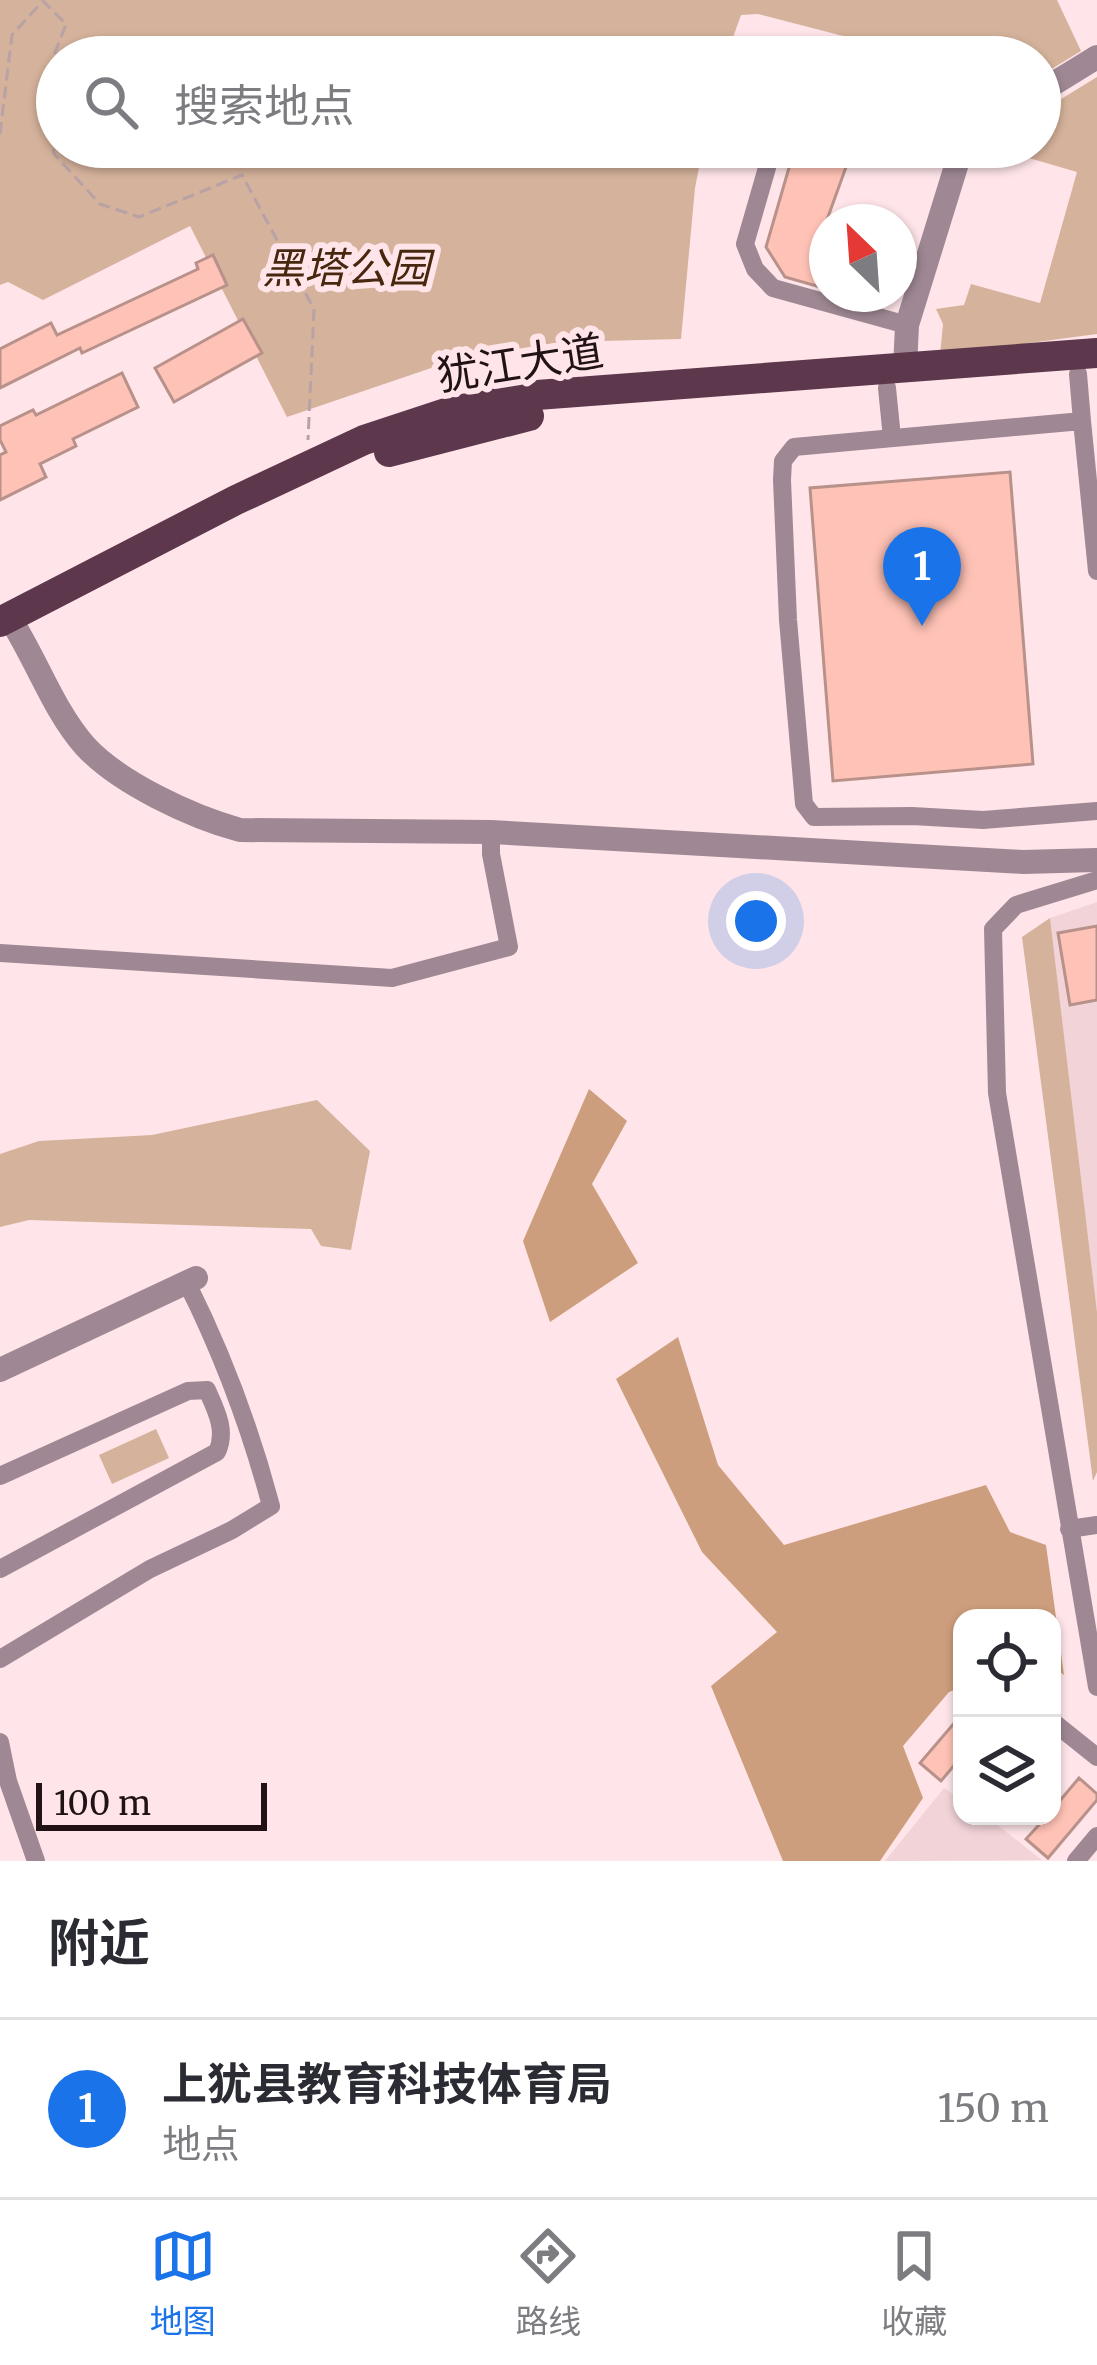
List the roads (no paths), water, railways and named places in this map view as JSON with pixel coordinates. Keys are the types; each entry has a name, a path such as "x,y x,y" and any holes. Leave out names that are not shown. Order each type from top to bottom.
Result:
{"main road":[{"name":"犹江大道","path":"6,627 236,500 364,440 452,411 537,395 1091,366"}],"street":[{"path":"1061,79 1097,57"},
{"path":"767,168 745,244 755,268 773,288 907,325"},
{"path":"892,438 896,378 907,325 956,168"},
{"path":"1091,366 1082,421 1097,571"},
{"path":"1082,421 794,447 784,461 788,620 804,804 814,817 983,820 1097,811"},
{"path":"6,627 85,746 111,768 212,822 241,830 491,832 1023,862 1097,860"},
{"path":"0,952 392,978 508,947 491,832"},
{"path":"1097,880 1016,905 993,929 998,1093 1097,1687"},
{"path":"0,1370 191,1281 223,1354 271,1506 150,1569 0,1658"},
{"path":"0,1477 188,1391 207,1390 218,1414 223,1440 217,1452 0,1569"},
{"path":"1069,1529 1097,1525"},
{"path":"1061,1728 1097,1756"},
{"path":"0,1742 8,1781 36,1861"},
{"path":"0,1832 22,1821"},
{"path":"1076,1861 1097,1836"}],"place":[{"name":"上犹县教育科技体育局","path":"922,626"}],"park label":[{"name":"黑塔公园","path":"346,268"}]}
